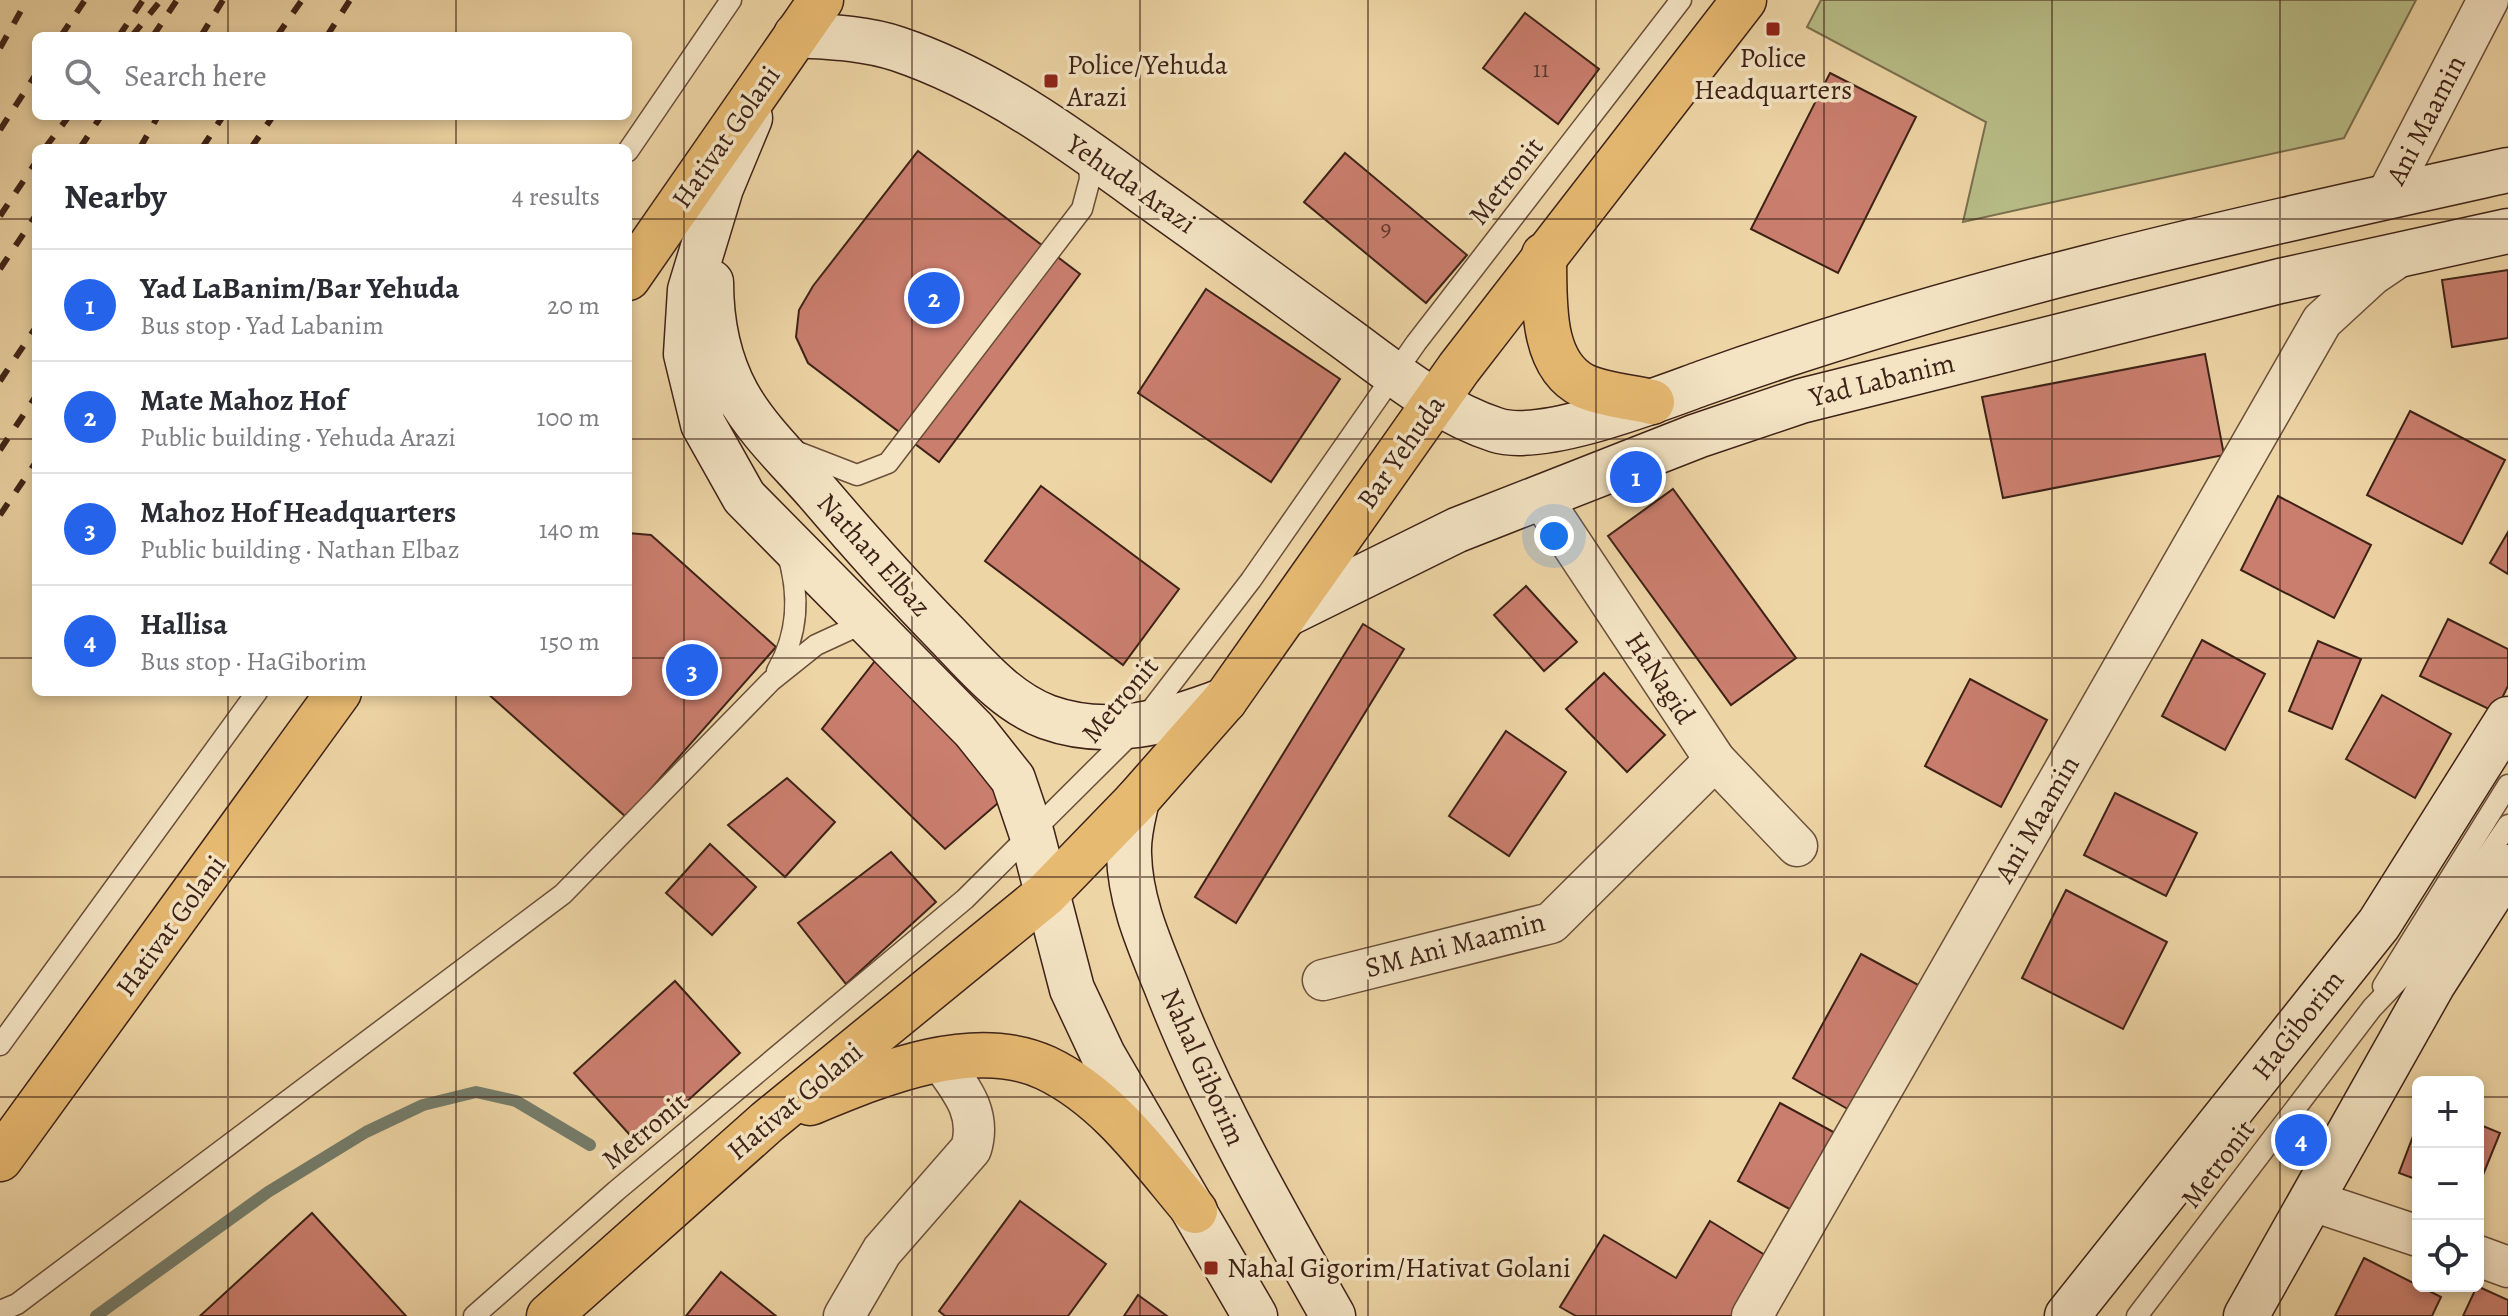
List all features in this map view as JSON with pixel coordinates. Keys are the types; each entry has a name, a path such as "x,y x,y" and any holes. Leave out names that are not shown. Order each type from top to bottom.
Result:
{"highway":[{"name":"Hativat Golani","path":"632,272 821,0"},
{"name":"Bar Yehuda","path":"1046,894 1137,800 1225,700 1436,401 1544,255 1744,0"},
{"path":"1544,255 1548,325 1556,357 1564,372 1585,386 1652,402"},
{"name":"Hativat Golani","path":"0,1159 336,696"},
{"name":"Hativat Golani","path":"549,1316 767,1122 1046,894"},
{"path":"767,1122 855,1085 941,1061 988,1055 1016,1059 1044,1067 1069,1081 1129,1133 1195,1211"}],"street":[{"name":"Ani Maamin","path":"2386,197 2488,0"},
{"name":"Yehuda Arazi","path":"796,35 851,38 895,48 998,93 1086,150 1436,401"},
{"name":"Nathan Elbaz","path":"766,80 721,188 690,290 686,354 703,424 744,497 1001,761 1022,798 1046,894"},
{"name":"Yad Labanim","path":"1436,401 1501,432 1530,433 1652,402 1913,312 2044,277 2508,170"},
{"name":"Nathan Elbaz","path":"721,188 712,271 714,330 722,361 738,396 888,575 991,681 1022,706 1051,718 1088,725 1138,727 1225,700"},
{"name":"Yad Labanim","path":"1285,615 1444,536 1540,496 1801,401 2280,281 2508,231"},
{"name":"Ani Maamin","path":"1752,1316 2322,321 2372,275 2408,251"},
{"path":"2280,281 2314,290 2323,306 2322,321"},
{"name":"HaNagid","path":"1540,496 1715,760 1797,846"},
{"name":"HaGiborim","path":"2067,1316 2379,924 2508,719"},
{"name":"SM Ani Maamin","path":"1323,980 1551,923 1715,760"},
{"name":"Nahal Giborim","path":"1137,800 1128,855 1139,917 1188,1043 1237,1145 1333,1316"},
{"path":"2246,1316 2433,984 2508,867"},
{"path":"1046,894 1072,989 1096,1042 1255,1316"},
{"path":"844,1316 882,1251 971,1149 977,1131 972,1109 941,1061"},
{"path":"2313,1201 2412,1234"},
{"path":"2484,1258 2508,1267"}],"lane":[{"path":"632,145 731,0"},
{"name":"Metronit","path":"474,1316 628,1181 965,899 1138,727 1251,580 1394,373 1681,0"},
{"path":"773,441 843,472 857,475 888,463 1082,209 1090,179 1091,164 1086,150"},
{"path":"771,681 788,652 796,620 792,568 782,536"},
{"path":"0,1311 17,1304 563,894 771,681 816,645 866,622"},
{"path":"0,1045 254,696"},
{"name":"Metronit","path":"2372,1008 2398,958 2508,785"},
{"name":"Metronit","path":"2137,1316 2372,1008 2413,965 2508,825"}],"green space":[{"path":"1821,0 2416,0 2344,138 1963,222 1986,122 1807,27"}],"building":[{"path":"1525,13 1599,69 1558,124 1483,68"},
{"path":"1830,73 1916,117 1838,273 1751,229"},
{"path":"918,151 1080,274 939,462 808,363 796,337 799,310 813,286"},
{"path":"1345,153 1467,255 1426,303 1304,202"},
{"path":"2508,270 2508,338 2452,347 2442,280"},
{"path":"1206,289 1340,379 1271,482 1138,393"},
{"path":"2205,354 2224,455 2003,498 1982,397"},
{"path":"2410,411 2505,460 2462,544 2367,495"},
{"path":"1041,486 1179,589 1123,665 985,561"},
{"path":"1673,489 1796,658 1731,705 1608,536"},
{"path":"2278,496 2371,545 2334,618 2241,570"},
{"path":"2508,532 2508,574 2490,563"},
{"path":"632,533 651,535 776,647 626,817 490,696 632,696"},
{"path":"1526,586 1577,642 1544,671 1494,615"},
{"path":"2448,619 2508,649 2508,686 2495,712 2420,676"},
{"path":"1363,624 1404,649 1236,923 1195,897"},
{"path":"2202,640 2265,674 2225,750 2162,716"},
{"path":"2318,641 2361,659 2332,729 2289,711"},
{"path":"878,657 1005,797 945,849 822,729"},
{"path":"1604,673 1665,735 1627,772 1566,709"},
{"path":"1970,679 2047,720 2001,807 1925,766"},
{"path":"2382,695 2451,734 2415,798 2346,759"},
{"path":"1506,731 1566,772 1509,856 1449,816"},
{"path":"787,778 835,822 785,877 728,825"},
{"path":"2115,793 2197,833 2166,896 2084,855"},
{"path":"710,844 756,887 712,935 666,893"},
{"path":"891,852 936,902 846,984 798,923"},
{"path":"2066,890 2167,942 2123,1029 2022,978"},
{"path":"1861,954 1922,987 1853,1112 1793,1078"},
{"path":"675,981 740,1053 639,1145 574,1073"},
{"path":"1780,1103 1837,1134 1795,1212 1738,1181"},
{"path":"2484,1126 2500,1133 2484,1172"},
{"path":"2412,1139 2412,1178 2399,1173"},
{"path":"1020,1201 1106,1264 1068,1316 945,1316 939,1311"},
{"path":"312,1213 406,1316 200,1316"},
{"path":"1710,1221 1773,1260 1739,1316 1576,1316 1560,1307 1604,1235 1676,1278"},
{"path":"2364,1258 2412,1282 2412,1292 2431,1292 2441,1297 2432,1316 2335,1316"},
{"path":"721,1272 776,1316 686,1316"},
{"path":"2484,1289 2508,1300 2508,1316 2463,1316 2474,1292 2484,1292"},
{"path":"1138,1295 1167,1316 1124,1316"}],"waterway":[{"path":"96,1316 268,1192 366,1132 423,1105 476,1092 516,1101 590,1145"}],"railway":[{"path":"0,48 27,0"},
{"path":"64,32 85,0"},
{"path":"122,32 143,0"},
{"path":"135,32 161,0"},
{"path":"156,32 177,0"},
{"path":"203,32 223,0"},
{"path":"280,32 302,0"},
{"path":"330,32 350,0"},
{"path":"0,130 32,80"},
{"path":"48,144 66,120"},
{"path":"83,144 98,120"},
{"path":"142,144 156,120"},
{"path":"205,144 220,120"},
{"path":"254,144 270,120"},
{"path":"0,216 32,168"},
{"path":"0,269 32,221"},
{"path":"0,381 32,333"},
{"path":"0,450 32,402"},
{"path":"0,515 32,468"}],"place":[{"name":"Police Headquarters","path":"1773,29"},
{"name":"Police/Yehuda Arazi","path":"1051,81"},
{"name":"Mate Mahoz Hof","path":"934,298"},
{"name":"Yad LaBanim/Bar Yehuda","path":"1636,477"},
{"name":"Mahoz Hof Headquarters","path":"692,670"},
{"name":"Hallisa","path":"2301,1140"},
{"name":"Nahal Gigorim/Hativat Golani","path":"1211,1268"}]}
